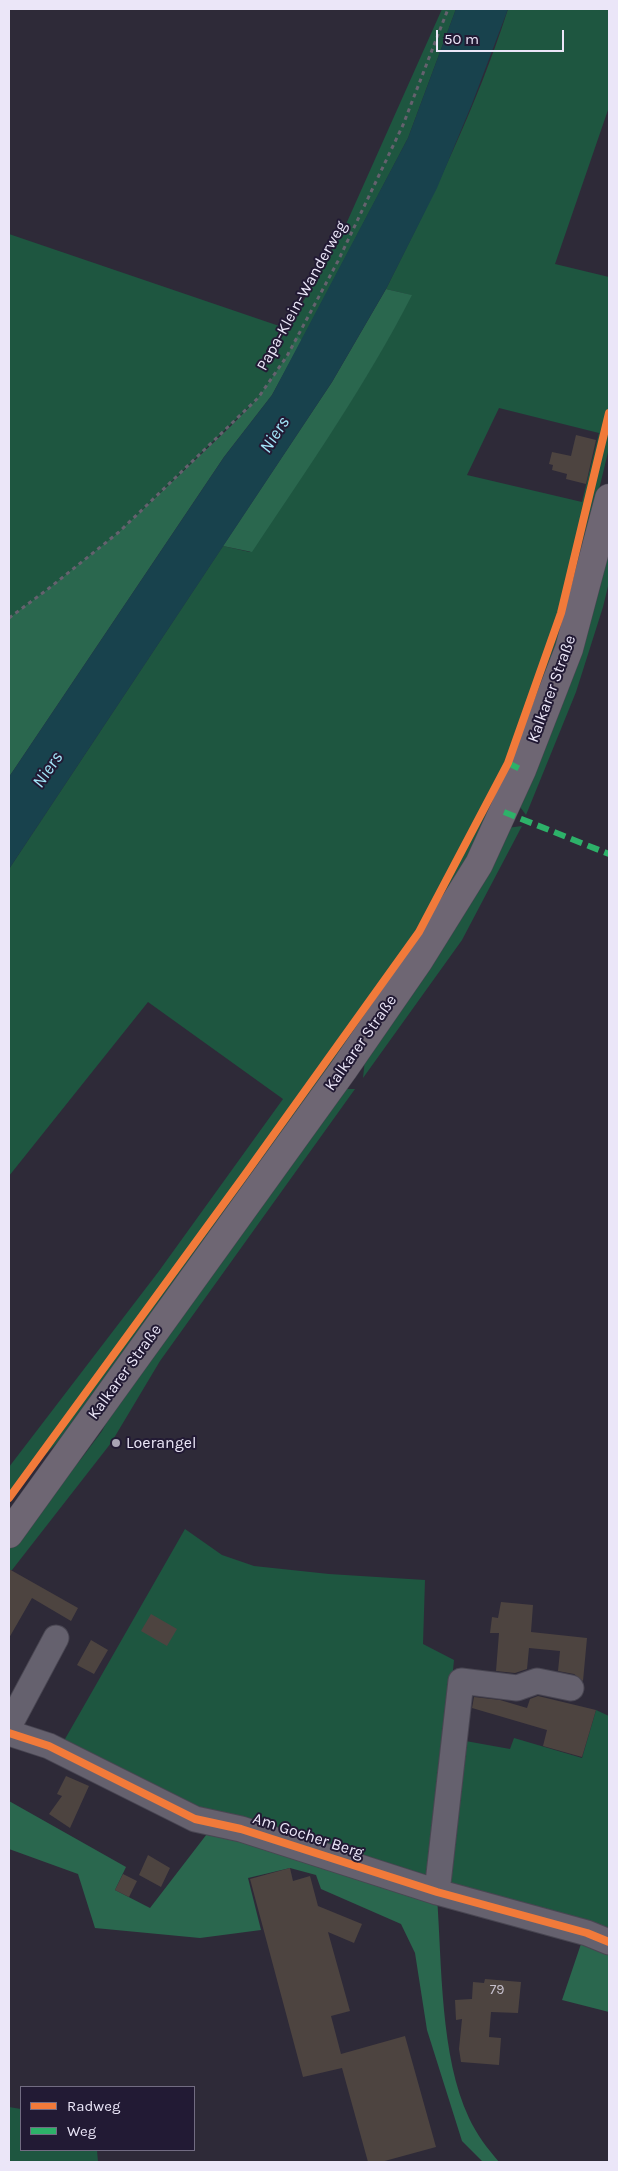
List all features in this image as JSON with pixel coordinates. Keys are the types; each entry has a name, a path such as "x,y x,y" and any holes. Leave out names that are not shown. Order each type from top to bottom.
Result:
{"main road":[{"name":"Kalkarer Straße","path":"9,1534 344,1069 418,962 478,864 522,770 569,649 609,498"}],"street":[{"path":"9,1726 56,1638"},
{"path":"437,1892 461,1681 518,1688 537,1681 570,1688"},
{"name":"Am Gocher Berg","path":"9,1733 49,1746 195,1819 241,1829 437,1892 587,1933 609,1942"}],"green space":[{"path":"442,9 456,9 408,138 302,340 297,337 287,356 258,398 119,532 9,618 9,234 288,329 347,222"},
{"path":"508,9 609,9 609,107 555,264 609,277 609,448 582,560 559,642 519,752 482,831 433,919 368,1016 62,1438 34,1466 9,1500 9,1467 159,1271 283,1099 148,1002 9,1176 9,869 223,546 250,552 335,426 375,361 411,295 386,289 453,151 496,45","holes":["499,408 599,433 582,502 467,475"]},
{"path":"386,289 412,295 336,426 252,552 223,546 332,382"},
{"path":"297,336 302,340 272,395 224,457 9,777 9,618 119,532 230,427 258,398 287,356"},
{"path":"609,538 609,582 603,607 576,692 526,815 518,804"},
{"path":"522,826 462,940 363,1078 365,1059 507,828"},
{"path":"343,1089 355,1089 160,1361 111,1443 12,1570 9,1571 9,1549 45,1497 81,1459 102,1431 126,1385"},
{"path":"185,1529 222,1555 254,1566 329,1574 425,1580 423,1644 454,1660 432,1886 195,1812 61,1746"},
{"path":"596,1710 609,1716 609,1937 443,1889 460,1740 510,1749 514,1738 582,1758"},
{"path":"9,1801 126,1867 115,1890 150,1908 210,1830 437,1897 444,2010 452,2067 469,2118 482,2141 499,2162 483,2162 462,2141 427,2030 415,1953 401,1924 321,1889 316,1875 290,1868 248,1878 261,1930 200,1938 95,1928 78,1874 9,1849"},
{"path":"583,1938 609,1947 609,2012 562,2000"},
{"path":"9,2107 20,2109 20,2151 97,2151 98,2162 9,2162"}],"water":[{"name":"Niers","path":"456,9 508,9 472,104 437,188 386,289 332,382 9,869 9,777 224,457 272,395 408,138"}],"building":[{"path":"576,435 596,440 586,484 566,479 567,474 552,470 553,465 549,464 552,452 571,456"},
{"path":"9,1569 78,1608 71,1621 32,1598 9,1638"},
{"path":"501,1602 533,1605 531,1632 587,1638 583,1681 574,1674 558,1671 560,1651 529,1648 527,1669 515,1673 496,1671 499,1633 490,1633 492,1617 498,1618"},
{"path":"151,1614 177,1629 167,1646 141,1631"},
{"path":"91,1640 108,1650 94,1674 77,1665"},
{"path":"538,1696 596,1710 582,1757 543,1746 547,1730 472,1708 474,1697 500,1700 527,1708 530,1699"},
{"path":"66,1776 89,1786 70,1828 49,1814 62,1796 57,1794"},
{"path":"148,1855 170,1868 161,1887 139,1875"},
{"path":"290,1868 293,1881 310,1876 318,1906 362,1924 354,1943 328,1932 350,2011 331,2016 341,2054 405,2036 436,2147 381,2162 368,2162 342,2068 303,2077 250,1879"},
{"path":"123,1874 137,1881 129,1897 115,1890"},
{"path":"485,1979 521,1982 518,2013 491,2012 489,2037 501,2038 499,2065 461,2062 459,2049 462,2019 456,2020 455,2000 472,1999 473,1982 484,1983"}],"marked path":[{"path":"508,763 522,770"},
{"path":"504,812 609,854"}],"cycle path":[{"path":"9,1498 419,932 508,763 561,613 609,413"},
{"path":"9,1733 49,1746 195,1819 241,1829 437,1892 587,1933 609,1942"}],"place":[{"name":"Loerangel","path":"116,1443"}]}
